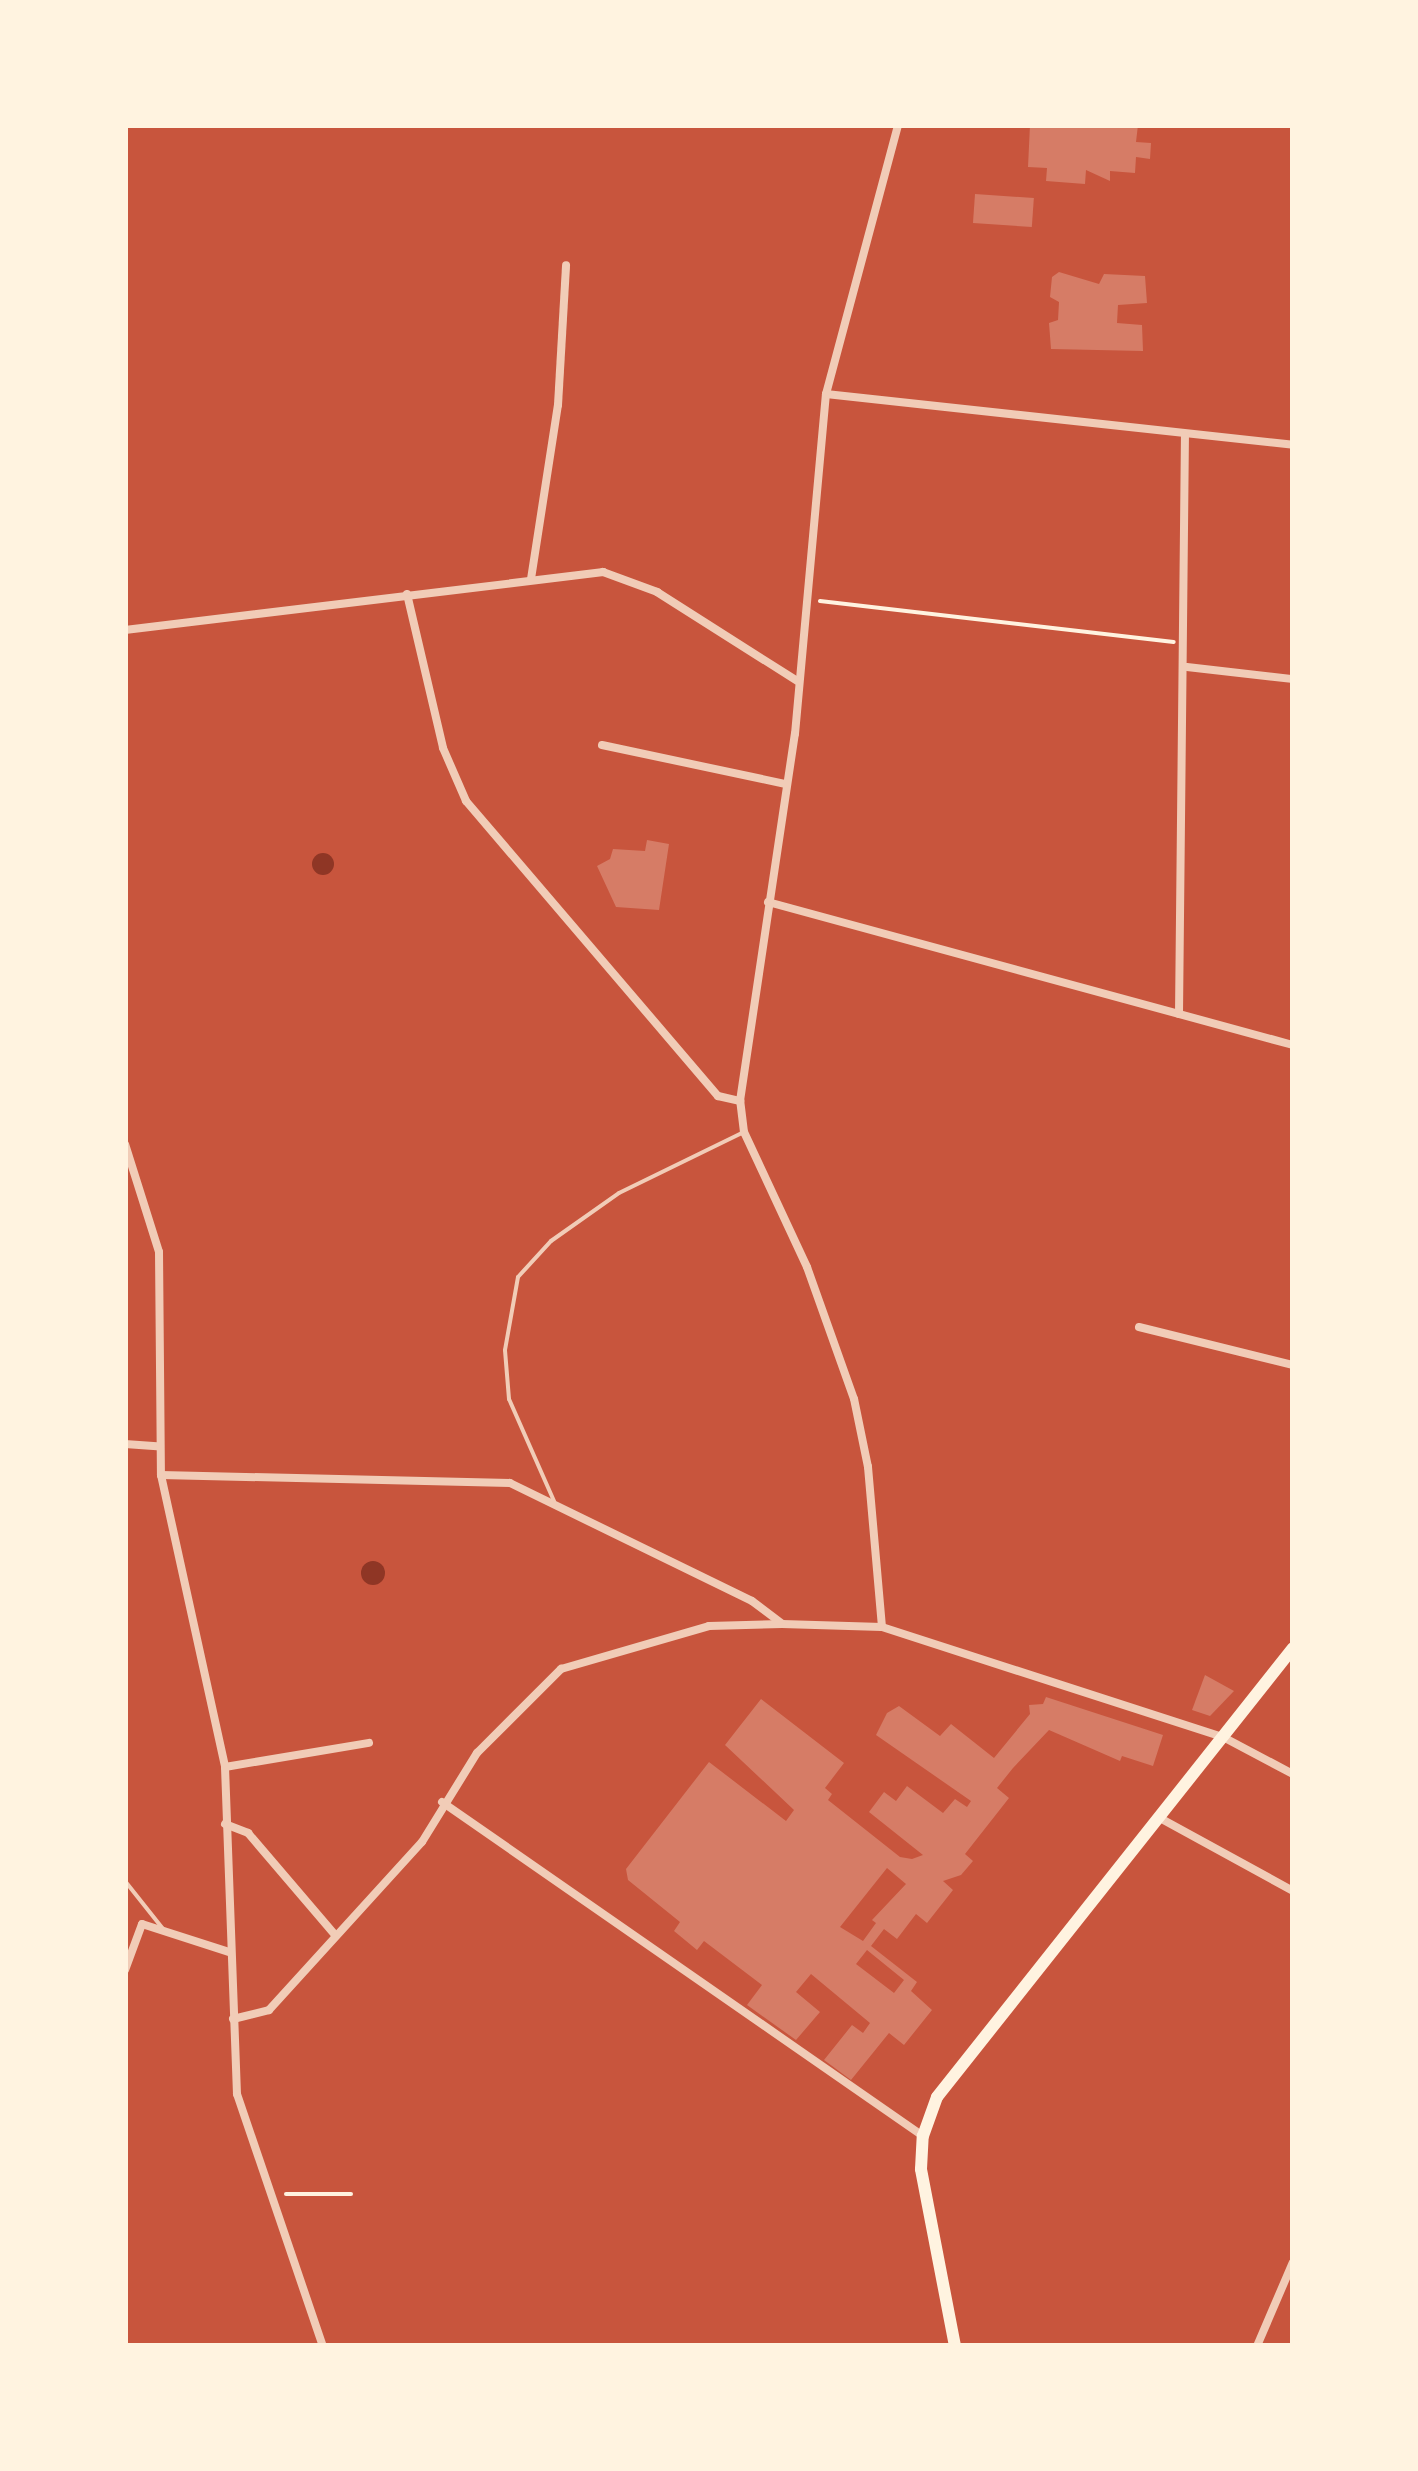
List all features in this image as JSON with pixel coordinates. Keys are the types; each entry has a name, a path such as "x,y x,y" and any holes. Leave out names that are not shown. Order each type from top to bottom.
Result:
{"main road":[{"path":"955,2346 921,2169 923,2136 945,2084 1293,1648"}],"street":[{"path":"882,1626 868,1468 854,1399 807,1266 744,1132 740,1101 786,784 826,394 898,125"},
{"path":"531,579 558,405 566,265"},
{"path":"826,394 1293,445"},
{"path":"1180,1014 1186,668 1185,436"},
{"path":"125,630 603,572 657,592 797,681"},
{"path":"407,594 442,748 466,801 718,1096 740,1101"},
{"path":"1186,668 1293,679"},
{"path":"602,745 786,784"},
{"path":"768,902 1293,1045"},
{"path":"125,1144 159,1252 161,1475 225,1768 237,2094 323,2346"},
{"path":"1139,1327 1293,1365"},
{"path":"125,1444 158,1446"},
{"path":"161,1475 510,1483 752,1601 782,1624"},
{"path":"233,2019 269,2010 422,1842 442,1802 532,1691 561,1668 709,1626 882,1626 1223,1737 1293,1774"},
{"path":"225,1768 369,1744"},
{"path":"442,1802 923,2136"},
{"path":"1158,1818 1293,1891"},
{"path":"225,1824 248,1834 335,1935"},
{"path":"125,1970 142,1924 229,1952"},
{"path":"1256,2346 1293,2262"}],"lane":[{"path":"556,1505 509,1399 506,1350 518,1276 551,1241 620,1194 744,1132"},
{"path":"125,1881 163,1929"}],"path":[{"path":"806,599 1150,640"},
{"path":"271,2194 351,2194"}],"shaded area":[{"path":"323,853 331,856 331,872 323,875 315,872 312,864 315,856"},
{"path":"373,1561 385,1573 373,1585 361,1573"}],"building":[{"path":"1030,125 1138,125 1136,142 1151,143 1150,159 1136,157 1135,173 1110,171 1110,181 1086,170 1085,184 1046,181 1047,168 1028,167"},
{"path":"975,194 1034,198 1032,227 973,223"},
{"path":"1059,272 1099,284 1104,274 1145,276 1147,303 1118,305 1117,323 1142,325 1143,351 1051,349 1049,323 1058,320 1059,302 1050,297 1052,277"},
{"path":"647,840 669,844 659,910 616,907 597,866 610,859 613,849 645,851"},
{"path":"1205,1675 1234,1691 1210,1716 1192,1710"},
{"path":"1046,1697 1163,1735 1153,1766 1122,1756 1120,1761 1049,1730 997,1788 1009,1798 965,1854 973,1861 961,1875 943,1881 953,1890 927,1923 916,1914 897,1939 884,1929 871,1946 917,1982 911,1991 932,2010 904,2045 889,2033 851,2080 824,2060 852,2025 863,2033 870,2023 811,1974 796,1992 820,2012 796,2040 747,2005 762,1985 704,1941 697,1950 674,1931 680,1922 628,1880 626,1869 709,1762 786,1821 794,1810 725,1745 761,1699 844,1763 825,1788 832,1794 828,1800 900,1857 912,1859 923,1855 869,1812 884,1792 896,1801 907,1786 943,1813 955,1799 967,1807 971,1801 876,1735 887,1713 899,1706 940,1736 951,1724 994,1758 1030,1714 1029,1705 1043,1704","holes":["887,1868 906,1884 872,1920 876,1923 863,1941 840,1927","867,1950 904,1980 894,1993 856,1964"]}]}
